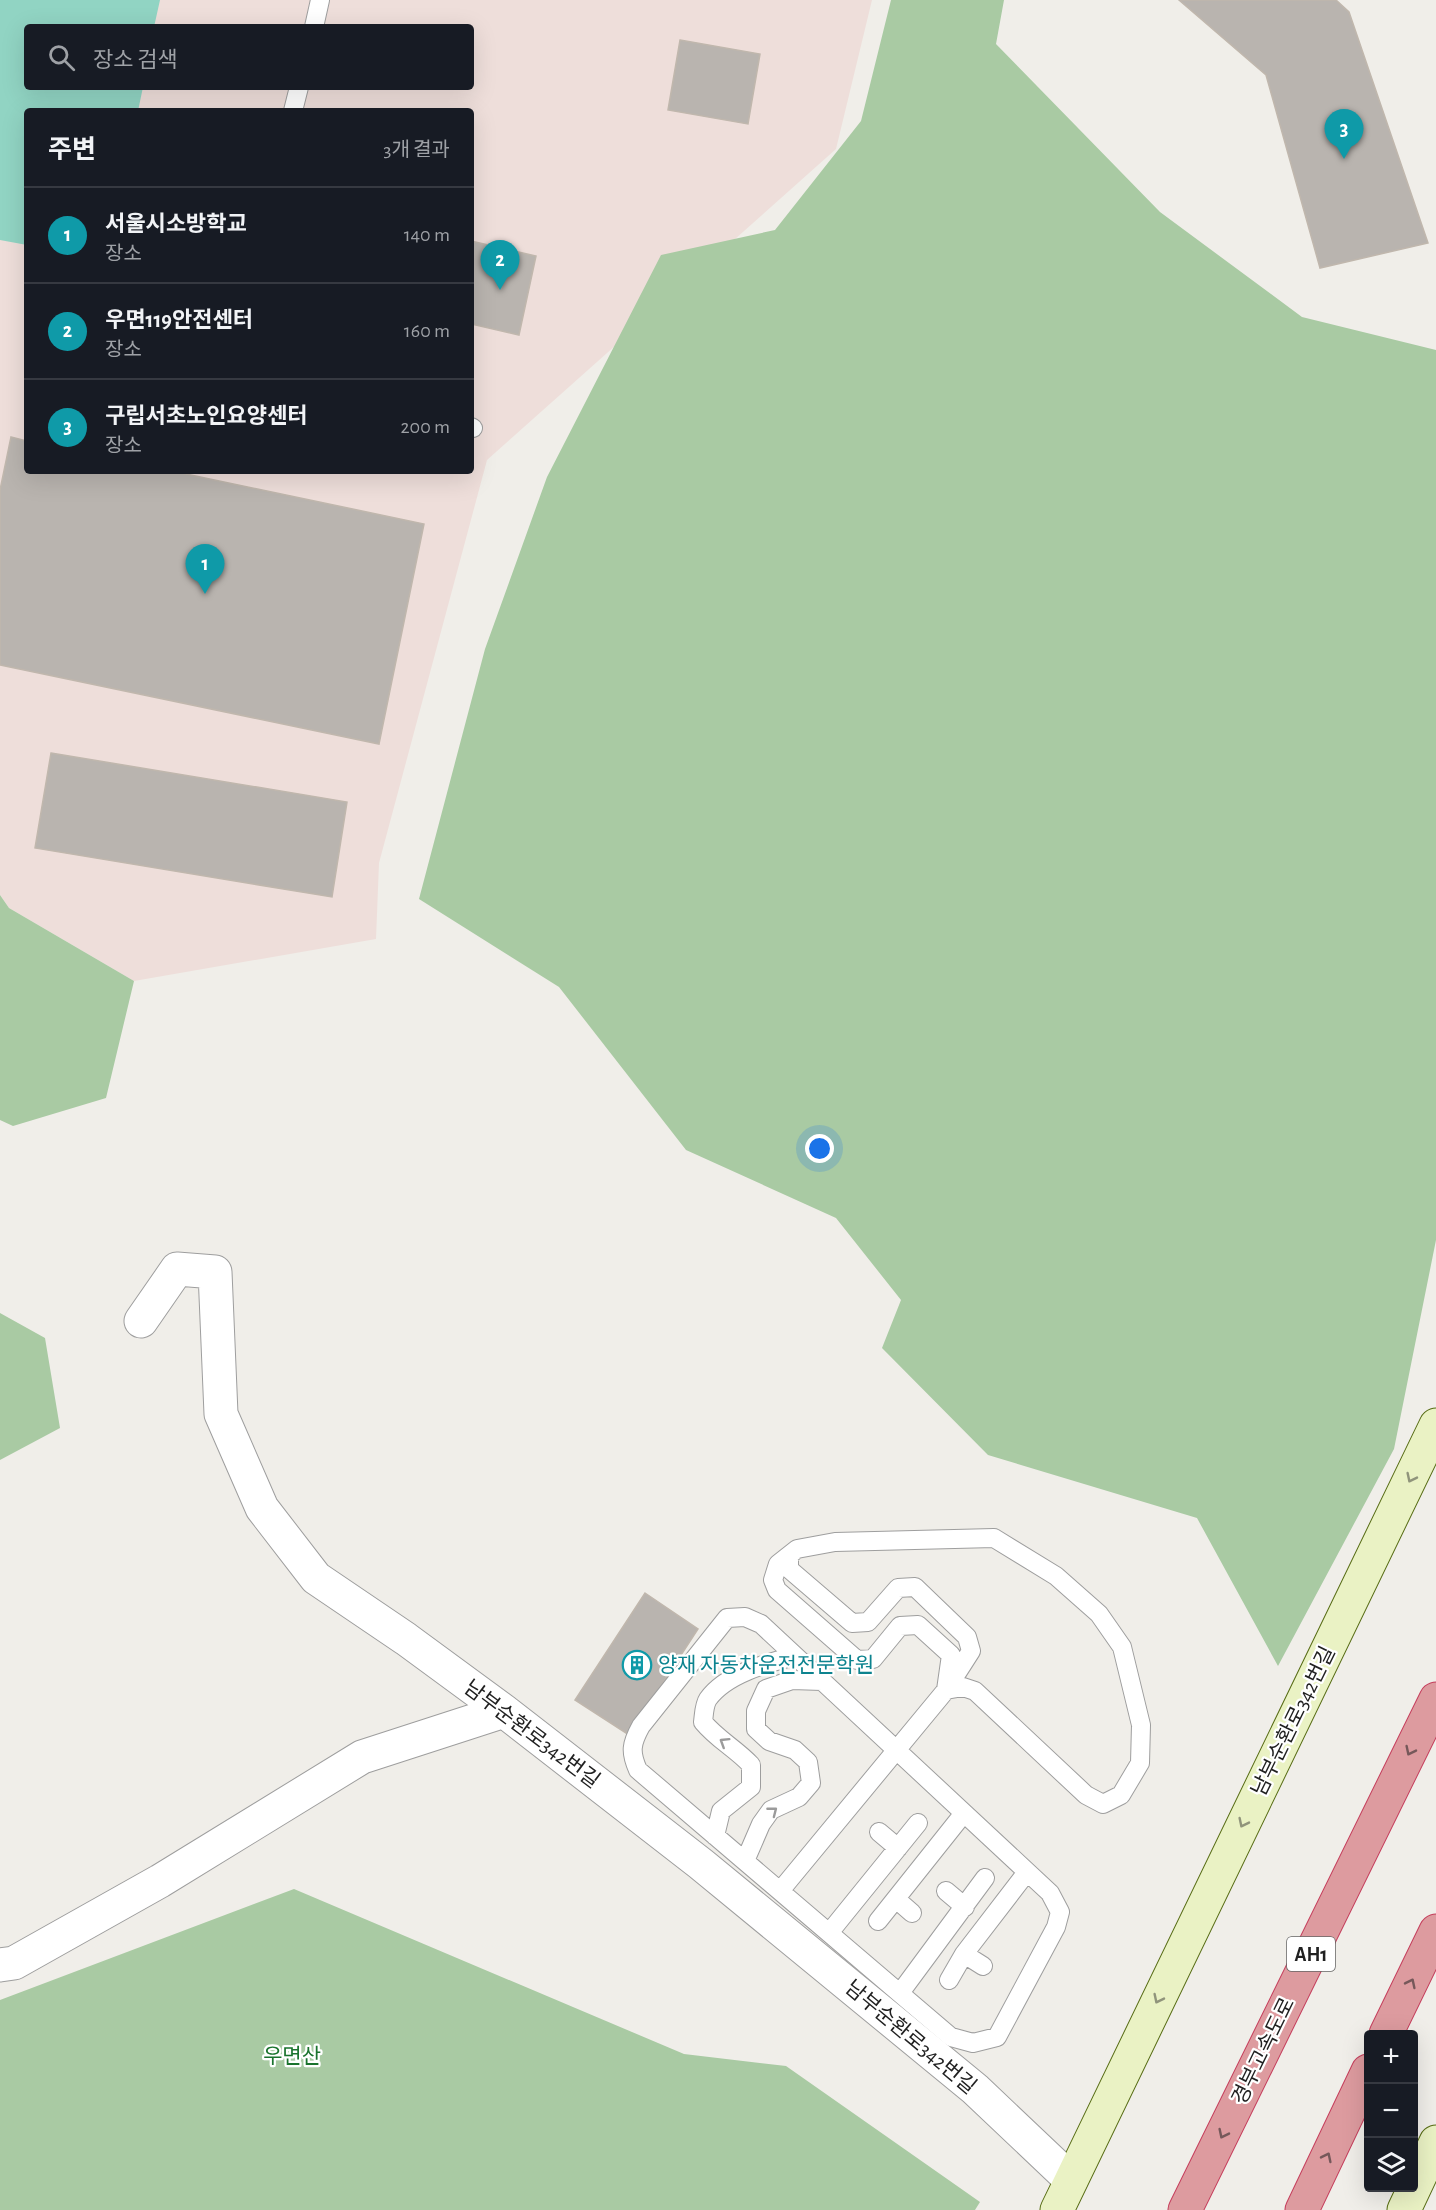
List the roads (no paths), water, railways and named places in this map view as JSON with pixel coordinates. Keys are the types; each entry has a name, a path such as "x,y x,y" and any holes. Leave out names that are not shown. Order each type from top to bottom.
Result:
{"highway":[{"name":"경부고속도로","path":"1185,2210 1436,1699"},
{"path":"1388,2030 1436,1931"},
{"path":"1302,2210 1364,2079"}],"street":[{"name":"남부순환로342번길","path":"141,1320 177,1269 215,1272 221,1414 262,1508 316,1578 406,1639 504,1711 701,1864 975,2089 1071,2180"},
{"name":"남부순환로342번길","path":"1057,2210 1436,1425"},
{"path":"0,1965 14,1963 160,1881 362,1757 504,1711"},
{"path":"1404,2210 1436,2142"}],"lane":[{"path":"315,24 320,0"},
{"path":"294,108 298,90"},
{"path":"994,1538 1056,1576 1099,1614 1122,1647 1141,1725 1140,1763 1121,1795 1103,1804 1086,1795 975,1691 963,1687 946,1690 951,1655 918,1625 900,1626 873,1659 856,1660 777,1590 773,1581 778,1564 797,1549 835,1542 994,1538"},
{"path":"780,1891 946,1690 970,1651 967,1637 915,1587 898,1588 868,1622 852,1623 789,1569 789,1556"},
{"path":"745,1617 761,1624 822,1681 1050,1893 1060,1912 1056,1927 997,2037 974,2043 951,2037 638,1770 633,1756 632,1741 641,1726 727,1618 745,1617"},
{"path":"715,1836 722,1811 751,1787 751,1765 737,1750 715,1737 703,1722 707,1701 720,1686 762,1664 795,1656"},
{"path":"745,1861 761,1824 771,1810 799,1797 811,1782 808,1762 795,1750 769,1741 756,1729 756,1710 766,1689 792,1680 822,1681"},
{"path":"878,1921 964,1814"},
{"path":"829,1933 918,1823"},
{"path":"879,1832 898,1848"},
{"path":"949,1980 964,1954 1027,1872"},
{"path":"900,1993 986,1878"},
{"path":"946,1891 964,1907"},
{"path":"896,1899 912,1913"},
{"path":"964,1954 983,1966"}],"place":[{"name":"구립서초노인요양센터","path":"1344,159"},
{"name":"우면119안전센터","path":"500,290"},
{"name":"서울시소방학교","path":"205,594"},
{"name":"양재 자동차운전전문학원","path":"637,1665"}],"park label":[{"name":"우면산","path":"292,2056"}]}
